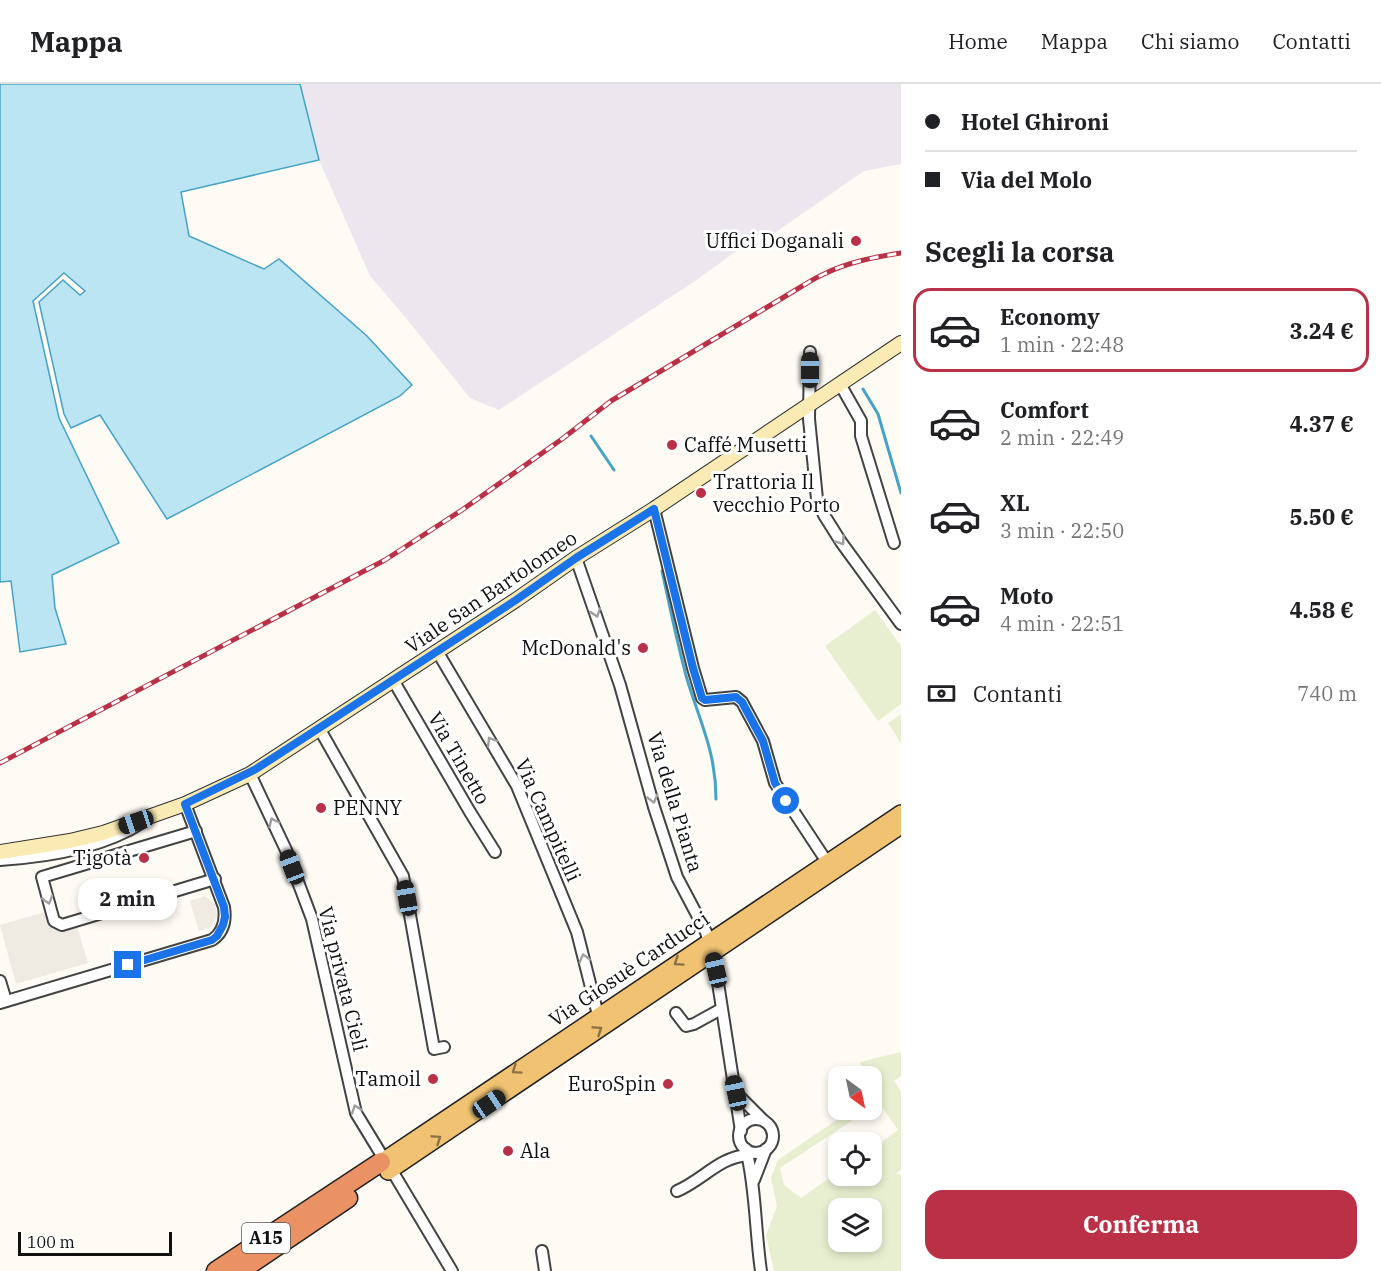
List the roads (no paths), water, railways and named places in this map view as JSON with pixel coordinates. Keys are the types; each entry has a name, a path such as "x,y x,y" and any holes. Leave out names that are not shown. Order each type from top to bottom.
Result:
{"highway":[{"name":"A15","path":"240,1271 319,1211 386,1166"},
{"name":"A15","path":"216,1271 319,1211"}],"main road":[{"name":"Viale San Bartolomeo","path":"0,852 22,850 103,833 185,804 250,774 516,600 576,558 654,509 901,343"},
{"name":"Via Giosuè Carducci","path":"386,1166 710,947 827,862 901,813"},
{"name":"Via Giosuè Carducci","path":"386,1166 598,1015 901,826"}],"street":[{"path":"810,352 808,419 817,499 841,542 901,624"},
{"path":"840,384 861,421 861,436 894,543"},
{"path":"654,509 702,698 705,700 736,697 742,702 763,741 775,783 827,862"},
{"name":"Via della Pianta","path":"576,558 620,685 654,807 674,868 704,924 710,947 741,1131"},
{"name":"Via Campitelli","path":"436,651 517,786 577,932 598,1015"},
{"name":"Via Tinetto","path":"393,680 495,852"},
{"path":"319,728 403,876 434,1049 444,1047"},
{"name":"Via privata Cieli","path":"250,774 286,850 312,919 356,1113 386,1166 419,1214 452,1271"},
{"path":"0,981 3,1002 212,940 220,932 225,917 221,895 185,804"},
{"name":"Viale San Bartolomeo","path":"0,860 78,848 128,832 152,817"},
{"path":"196,831 42,877 54,921 57,925 62,925 215,879"},
{"path":"676,1013 686,1026 705,1019 721,1009"},
{"path":"736,1093 773,1132 772,1142 766,1149 754,1180"},
{"path":"761,1271 754,1180 747,1152 740,1141 743,1126 752,1120 763,1121"},
{"path":"677,1191 690,1185 721,1162 747,1152 766,1149"},
{"path":"542,1251 546,1271"},
{"path":"444,1271 445,1257"}],"water":[{"path":"0,84 300,84 319,160 181,192 189,236 264,269 279,259 367,336 412,385 400,396 167,519 100,415 71,428 64,414 39,302 63,280 80,295 85,291 64,273 33,301 59,418 119,543 52,575 55,608 66,644 20,652 11,581 0,582"}],"waterway":[{"path":"863,389 878,414 901,493"},
{"path":"591,436 614,470"},
{"path":"662,571 683,666 710,752 716,799"}],"railway":[{"path":"0,763 385,560 462,510 611,401 811,281 852,263 901,253"}],"place":[{"name":"Uffici Doganali","path":"856,241"},
{"name":"Caffé Musetti","path":"672,445"},
{"name":"Trattoria Il vecchio Porto","path":"701,493"},
{"name":"McDonald's","path":"643,648"},
{"name":"PENNY","path":"321,808"},
{"name":"Tigotà","path":"144,858"},
{"name":"Tamoil","path":"433,1079"},
{"name":"EuroSpin","path":"668,1084"},
{"name":"Ala","path":"508,1151"}]}
